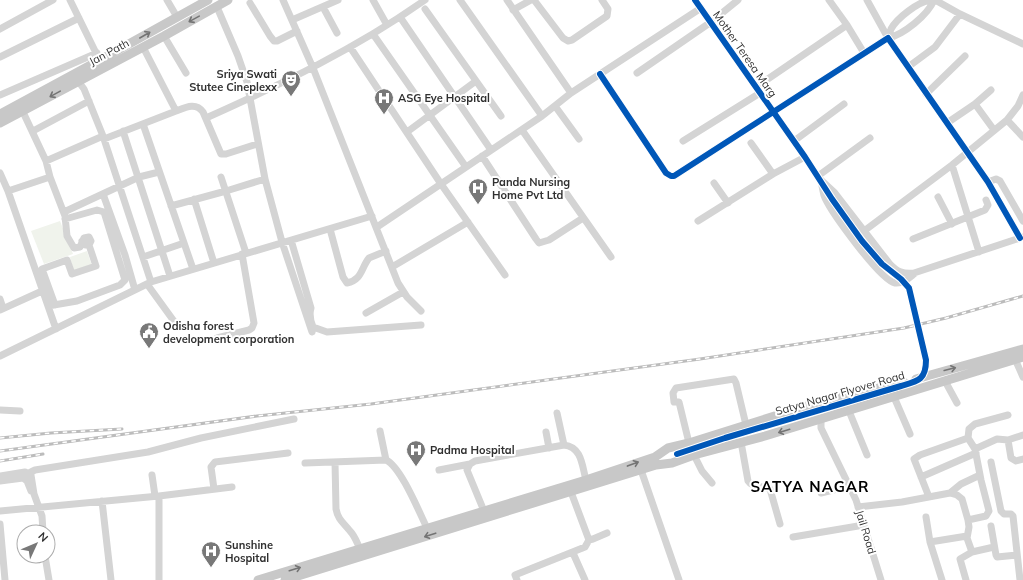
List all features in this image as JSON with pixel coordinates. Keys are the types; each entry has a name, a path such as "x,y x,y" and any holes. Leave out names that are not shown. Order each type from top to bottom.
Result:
{"main road":[{"name":"Jan Path","path":"0,114 98,57 208,0"},
{"name":"Jan Path","path":"0,123 164,36 228,0"},
{"path":"258,580 586,480 655,456 694,455 849,411 945,381 975,367 1023,349"},
{"path":"285,580 641,470 671,455 689,443 816,403 1019,358"},
{"path":"872,390 876,402"}],"street":[{"path":"0,29 53,0"},
{"path":"0,95 98,57 70,0"},
{"path":"167,0 177,17"},
{"path":"283,0 313,68 403,292 421,311"},
{"path":"292,20 338,0"},
{"path":"373,0 387,25"},
{"path":"206,118 313,68 373,34 425,0"},
{"path":"460,0 542,116"},
{"path":"507,0 571,93"},
{"path":"513,10 533,0 563,38 572,40 607,16 608,9 602,0"},
{"name":"Mother Teresa Marg","path":"695,0 805,156 832,199"},
{"path":"637,73 711,22 738,0"},
{"path":"829,0 847,25 864,53"},
{"path":"867,0 888,38 988,182 1021,238 914,273"},
{"path":"888,38 891,29 896,22 916,6 924,1 930,0"},
{"path":"600,74 666,174 671,176 678,174 888,38 896,37 928,11 934,0 1023,44"},
{"path":"250,3 274,41 297,31"},
{"path":"323,6 337,33"},
{"path":"217,7 244,72 265,179 282,242 312,332"},
{"path":"377,227 522,130 571,93 701,8"},
{"path":"425,9 501,116"},
{"path":"908,67 935,47 960,14"},
{"path":"400,17 491,150"},
{"path":"0,57 79,18"},
{"path":"683,141 758,90 847,25"},
{"path":"373,34 466,167"},
{"path":"164,36 186,73"},
{"path":"143,47 176,111"},
{"path":"350,47 441,184 505,276"},
{"path":"926,94 965,56"},
{"path":"78,81 84,89 104,138 143,257 149,283 176,324"},
{"path":"407,132 476,81"},
{"path":"947,123 975,104 992,90"},
{"path":"864,232 952,165 1007,120 1023,98"},
{"path":"33,131 89,102"},
{"path":"794,141 844,104"},
{"path":"975,104 994,130"},
{"path":"46,161 194,105 200,108 206,118 221,154 226,154 257,144"},
{"path":"555,106 579,139"},
{"path":"23,112 46,161 64,216 67,236 74,248 80,247 86,243 96,266 72,274 67,260 42,269 56,329"},
{"path":"1007,120 1023,137"},
{"path":"143,124 193,269"},
{"path":"522,130 611,257"},
{"path":"123,131 170,276"},
{"path":"819,178 870,138"},
{"path":"751,143 773,174"},
{"path":"482,156 540,243 548,240 584,218"},
{"path":"698,221 773,174 805,156"},
{"path":"952,165 979,252"},
{"path":"64,216 103,194 139,177 159,172"},
{"path":"0,174 8,191 42,291 51,305"},
{"path":"8,191 50,177"},
{"path":"217,338 249,330 252,328 254,323 244,253 221,177"},
{"name":"Mother Teresa Marg","path":"819,178 834,192 895,270 906,274 914,273"},
{"name":"Mother Teresa Marg","path":"819,178 824,197 833,211 865,254 884,275 892,282 897,283 914,273"},
{"path":"171,206 265,179"},
{"path":"988,182 996,179 1000,181 1023,220"},
{"path":"714,183 728,203"},
{"path":"103,194 125,255 135,290"},
{"path":"938,197 952,224"},
{"path":"194,199 214,262"},
{"name":"Satya Nagar Flyover Road","path":"671,455 901,386 919,380 924,376 926,360 909,288 871,252 832,199"},
{"path":"913,239 985,210 988,206 986,200"},
{"path":"51,305 77,301 120,285 125,280 104,212 98,210 64,216"},
{"path":"0,356 149,283 214,262 372,216"},
{"path":"392,267 468,222"},
{"path":"330,229 343,277 347,283 360,275 369,258 386,251"},
{"path":"291,240 311,308 310,313 313,327 327,332 421,325"},
{"path":"143,257 184,243"},
{"path":"0,299 2,309 42,291"},
{"path":"366,313 403,292"},
{"path":"1019,358 1023,377"},
{"path":"689,443 678,402 674,402 673,393 676,388 734,379 746,425"},
{"path":"945,381 957,403"},
{"path":"894,397 910,434"},
{"path":"0,410 20,411"},
{"path":"849,411 867,455"},
{"path":"557,413 564,445"},
{"path":"968,520 986,516 989,511 976,451 968,438 968,432 971,427 1008,414"},
{"path":"34,494 31,475 33,471 148,452 201,438 294,419"},
{"name":"Jail Road","path":"821,419 821,428 858,507 881,580"},
{"path":"380,431 386,460"},
{"path":"546,432 549,448"},
{"path":"921,477 976,451 997,439 1008,440 1023,435"},
{"path":"929,497 914,459 916,456 968,438"},
{"path":"1008,440 1011,458 1016,461 1023,459"},
{"path":"741,442 748,480 755,486 770,489 780,524"},
{"path":"439,470 470,464 481,459 564,445 572,446 578,452 586,480"},
{"path":"214,489 212,468 215,462 288,453"},
{"path":"694,455 702,471 712,483"},
{"path":"305,463 386,460 390,462 398,472 410,493 426,528"},
{"path":"335,462 338,516 340,521 354,536 360,549"},
{"path":"991,462 1001,511 1002,513 1011,514 1013,516 1021,579"},
{"path":"470,464 467,470 484,511"},
{"path":"641,470 679,580"},
{"path":"0,476 25,472 31,475"},
{"path":"858,507 902,502 950,493 961,484 980,475"},
{"path":"152,476 157,496 159,580"},
{"path":"0,481 24,478 27,481 29,488 34,494 40,507 42,524"},
{"path":"821,493 849,486"},
{"path":"0,512 232,487"},
{"path":"571,492 589,540"},
{"path":"950,493 962,499 968,520 969,527 967,536 972,552"},
{"path":"102,501 111,580"},
{"path":"926,517 930,542 942,580"},
{"path":"0,524 5,580"},
{"path":"793,537 864,525"},
{"path":"991,526 997,557 1017,555"},
{"path":"516,580 515,575 585,548 589,540 607,533"},
{"path":"930,542 967,536"},
{"path":"964,579 960,559 972,552 994,547"},
{"path":"573,553 586,580"},
{"path":"46,564 49,580"}],"shaded area":[{"path":"60,221 73,254 44,264 31,231"},
{"path":"87,251 92,266 74,272 70,257"}],"railway":[{"path":"0,451 257,416 371,404 700,359 904,328 946,318 1023,296"},
{"path":"0,438 51,433 122,429"},
{"path":"0,461 43,454"}],"cycle path":[{"path":"677,454 725,438 912,383 923,376 926,367 926,360 909,288 901,279 882,264 862,241 695,0"},
{"path":"600,74 666,173 674,176 888,38 988,182 1020,238"}],"place":[{"name":"Sriya Swati Stutee Cineplexx","path":"291,97"},
{"name":"ASG Eye Hospital","path":"384,115"},
{"name":"Panda Nursing Home Pvt Ltd","path":"478,205"},
{"name":"Odisha forest development corporation","path":"149,349"},
{"name":"Padma Hospital","path":"416,467"},
{"name":"Sunshine Hospital","path":"211,568"}],"district":[{"name":"SATYA NAGAR","path":"810,486"}]}
